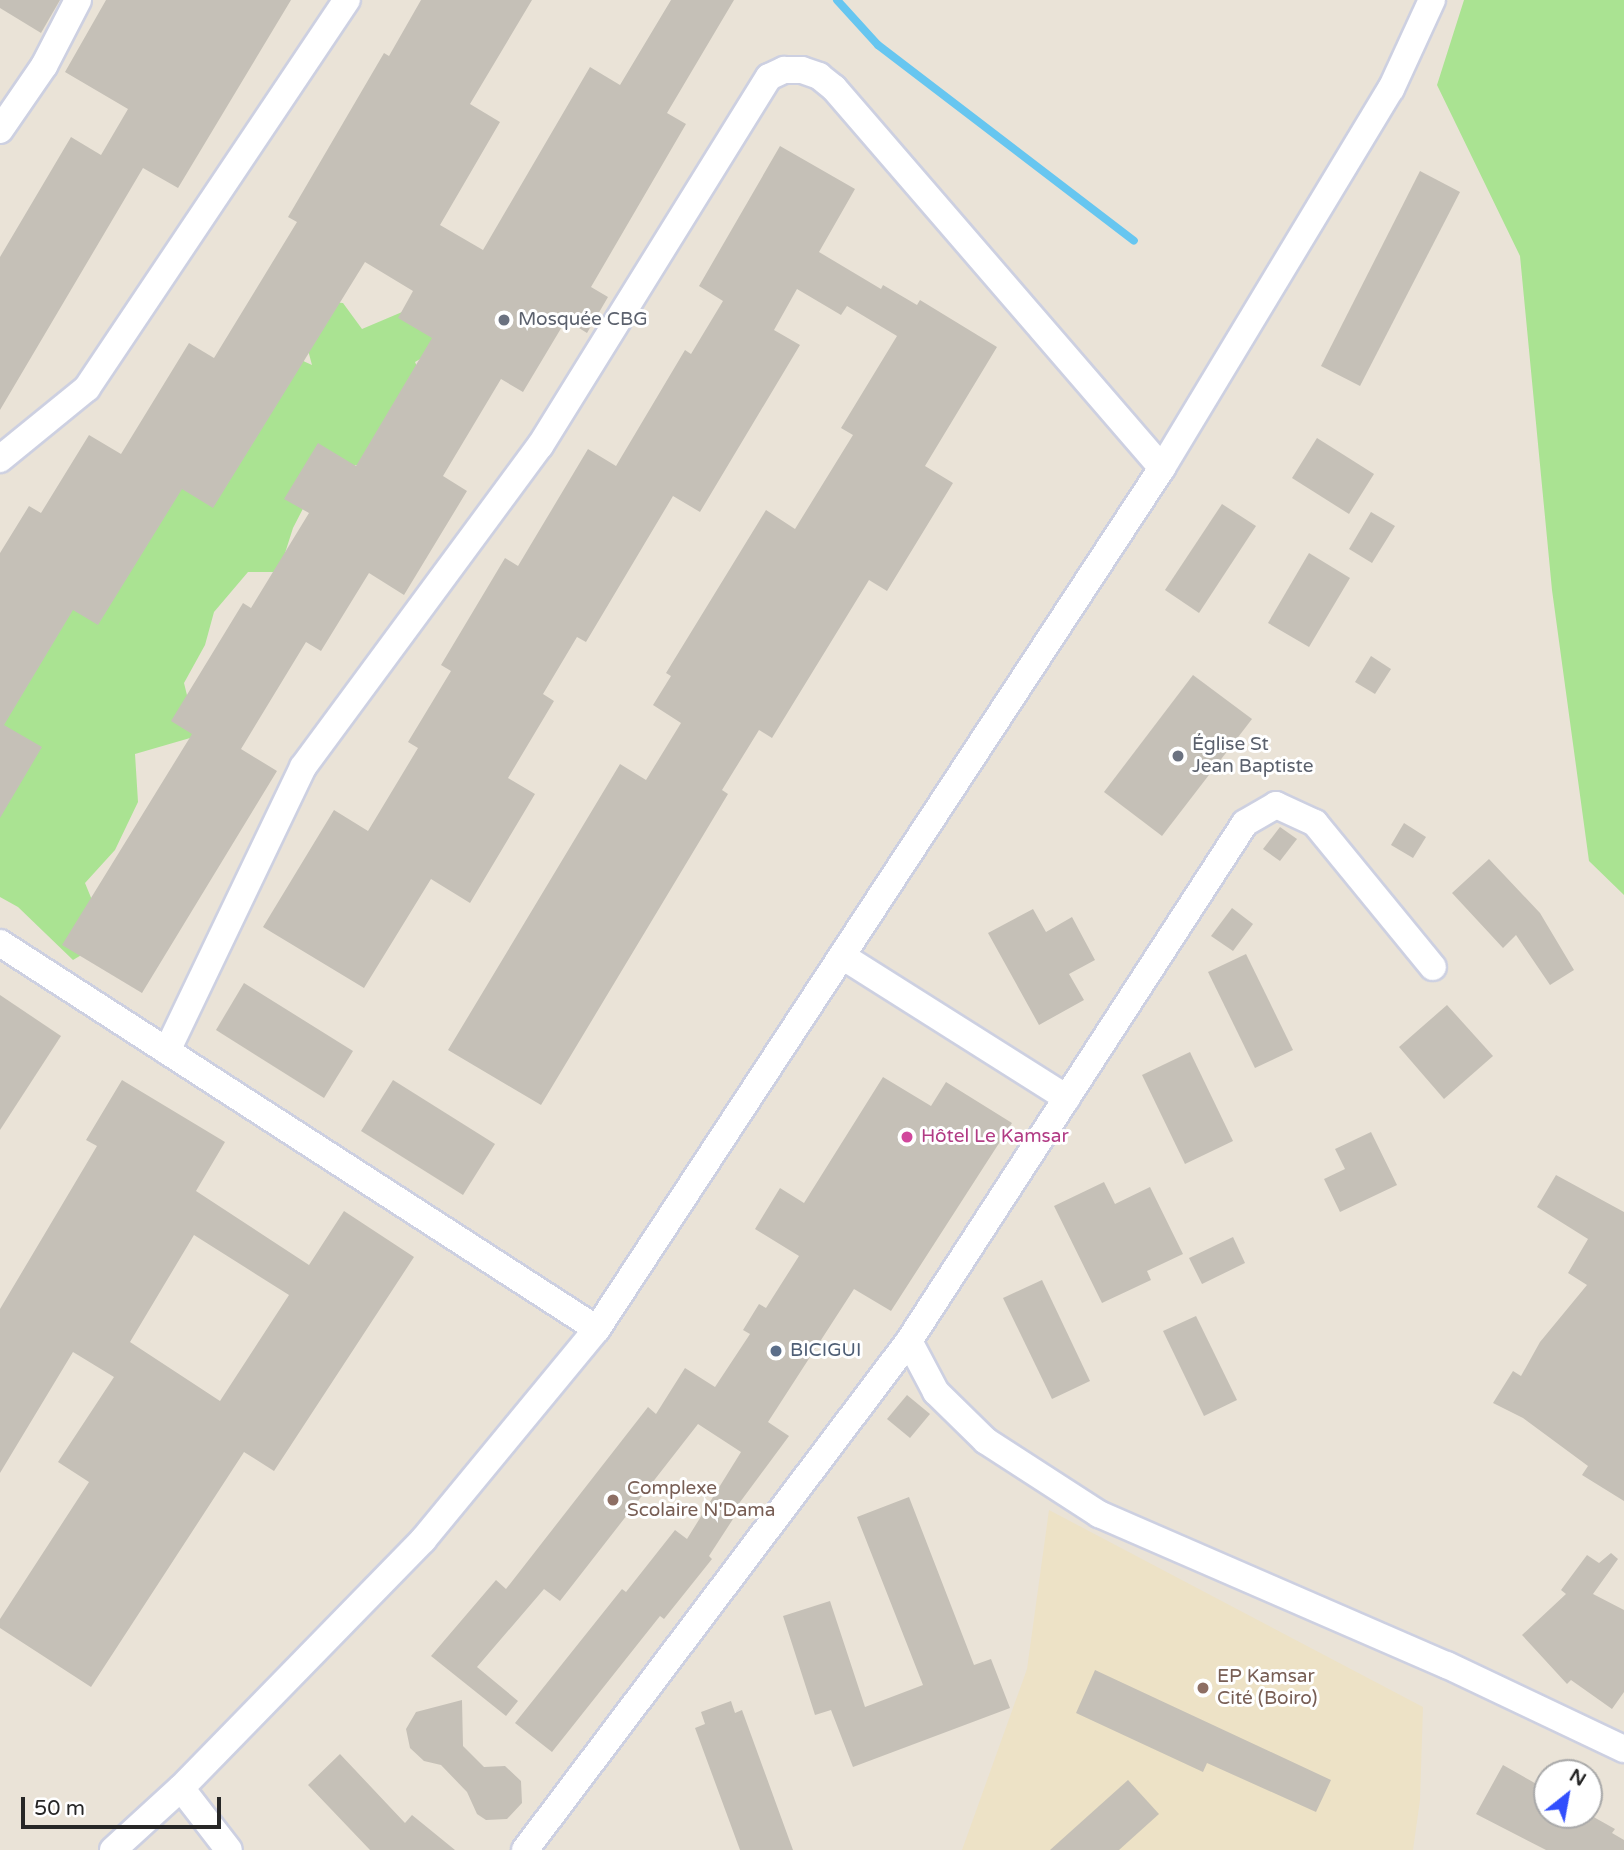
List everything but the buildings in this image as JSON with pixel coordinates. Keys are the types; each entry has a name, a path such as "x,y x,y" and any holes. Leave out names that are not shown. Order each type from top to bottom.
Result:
{"street":[{"path":"0,130 44,66 78,0"},
{"path":"0,459 88,387 346,0"},
{"path":"113,1850 181,1788 423,1540 597,1329 1162,468 1391,89 1432,0"},
{"path":"167,1051 303,767 540,446 769,77 784,70 802,69 834,89 1162,468"},
{"path":"525,1850 909,1341 1245,823 1276,806 1315,823 1433,967"},
{"path":"0,943 597,1329"},
{"path":"842,956 1067,1098"},
{"path":"909,1341 936,1392 986,1441 1100,1514 1447,1665 1624,1749"},
{"path":"181,1788 229,1850"}],"shaded area":[{"name":"EP Kamsar Cité (Boiro)","path":"1049,1510 1423,1707 1420,1800 1413,1850 962,1850 1027,1669"}],"green space":[{"path":"1464,0 1624,0 1624,895 1589,861 1552,590 1520,256 1437,85"},
{"path":"309,300 343,303 362,329 421,304 444,345 415,362 430,396 378,459 353,466 327,462 293,528 279,572 248,572 214,612 205,645 184,683 197,736 135,754 138,802 115,850 85,883 108,939 73,960 18,907 0,897 0,674 279,350 312,365 302,328"}],"waterway":[{"path":"837,0 878,45 1134,241"}],"place":[{"name":"Mosquée CBG","path":"504,320"},
{"name":"Église St Jean Baptiste","path":"1178,756"},
{"name":"Hôtel Le Kamsar","path":"907,1137"},
{"name":"BICIGUI","path":"776,1351"},
{"name":"Complexe Scolaire N'Dama","path":"613,1500"},
{"name":"EP Kamsar Cité (Boiro)","path":"1203,1688"}]}
